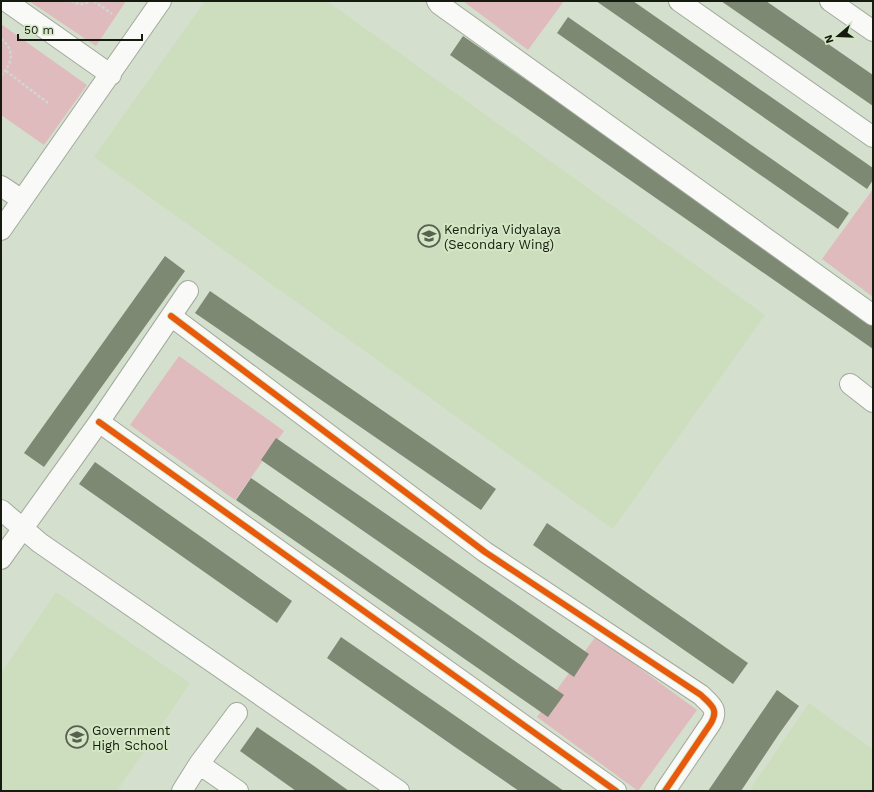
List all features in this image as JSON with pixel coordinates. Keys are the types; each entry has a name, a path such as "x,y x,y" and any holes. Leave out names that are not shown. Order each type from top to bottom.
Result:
{"street":[{"path":"6,1 110,75"},
{"path":"1,230 67,134 162,1"},
{"path":"437,1 439,4 873,315"},
{"path":"679,1 873,138"},
{"path":"830,1 873,31"},
{"path":"1,186 22,200"},
{"path":"1,559 99,422 188,291"},
{"path":"171,316 485,552 701,695 714,709 715,716 665,791"},
{"path":"850,384 873,402"},
{"path":"99,422 616,791"},
{"path":"1,510 40,543 399,791"},
{"path":"182,791 199,764 237,713"},
{"path":"199,764 238,791"}],"path":[{"path":"71,1 80,4 89,1"},
{"path":"94,1 112,14"},
{"path":"1,39 8,46 11,52 10,65 1,75"},
{"path":"6,71 48,103"}],"shaded area":[{"path":"29,1 126,1 96,46"},
{"name":"Kendriya Vidyalaya (Secondary Wing)","path":"205,1 327,1 765,315 613,529 94,157"},
{"path":"463,1 564,1 528,50"},
{"path":"1,24 87,85 44,145 1,115"},
{"path":"873,189 873,297 822,259"},
{"path":"179,356 284,431 235,500 130,425"},
{"name":"Government High School","path":"56,592 190,683 117,791 1,791 1,673"},
{"path":"596,636 697,710 638,791 537,717"},
{"path":"809,703 873,750 873,791 749,791"}],"building":[{"path":"596,1 633,1 873,168 873,180 867,189"},
{"path":"721,1 766,1 873,75 873,106"},
{"path":"568,17 849,213 838,229 557,33"},
{"path":"463,36 873,320 873,349 450,55"},
{"path":"165,256 185,271 44,467 24,453"},
{"path":"210,291 496,489 481,510 195,313"},
{"path":"276,438 589,654 574,677 261,460"},
{"path":"95,462 292,601 277,623 79,484"},
{"path":"251,478 564,695 548,717 236,500"},
{"path":"547,523 748,663 733,684 533,545"},
{"path":"341,637 564,791 519,791 455,747 327,658"},
{"path":"777,690 799,706 741,791 708,791"},
{"path":"257,727 349,791 296,791 240,751"}],"cycle path":[{"path":"171,316 485,552 701,695 713,708 713,718 665,791"},
{"path":"99,422 616,791"}],"place":[{"name":"Kendriya Vidyalaya (Secondary Wing)","path":"429,236"},
{"name":"Government High School","path":"77,737"}]}
